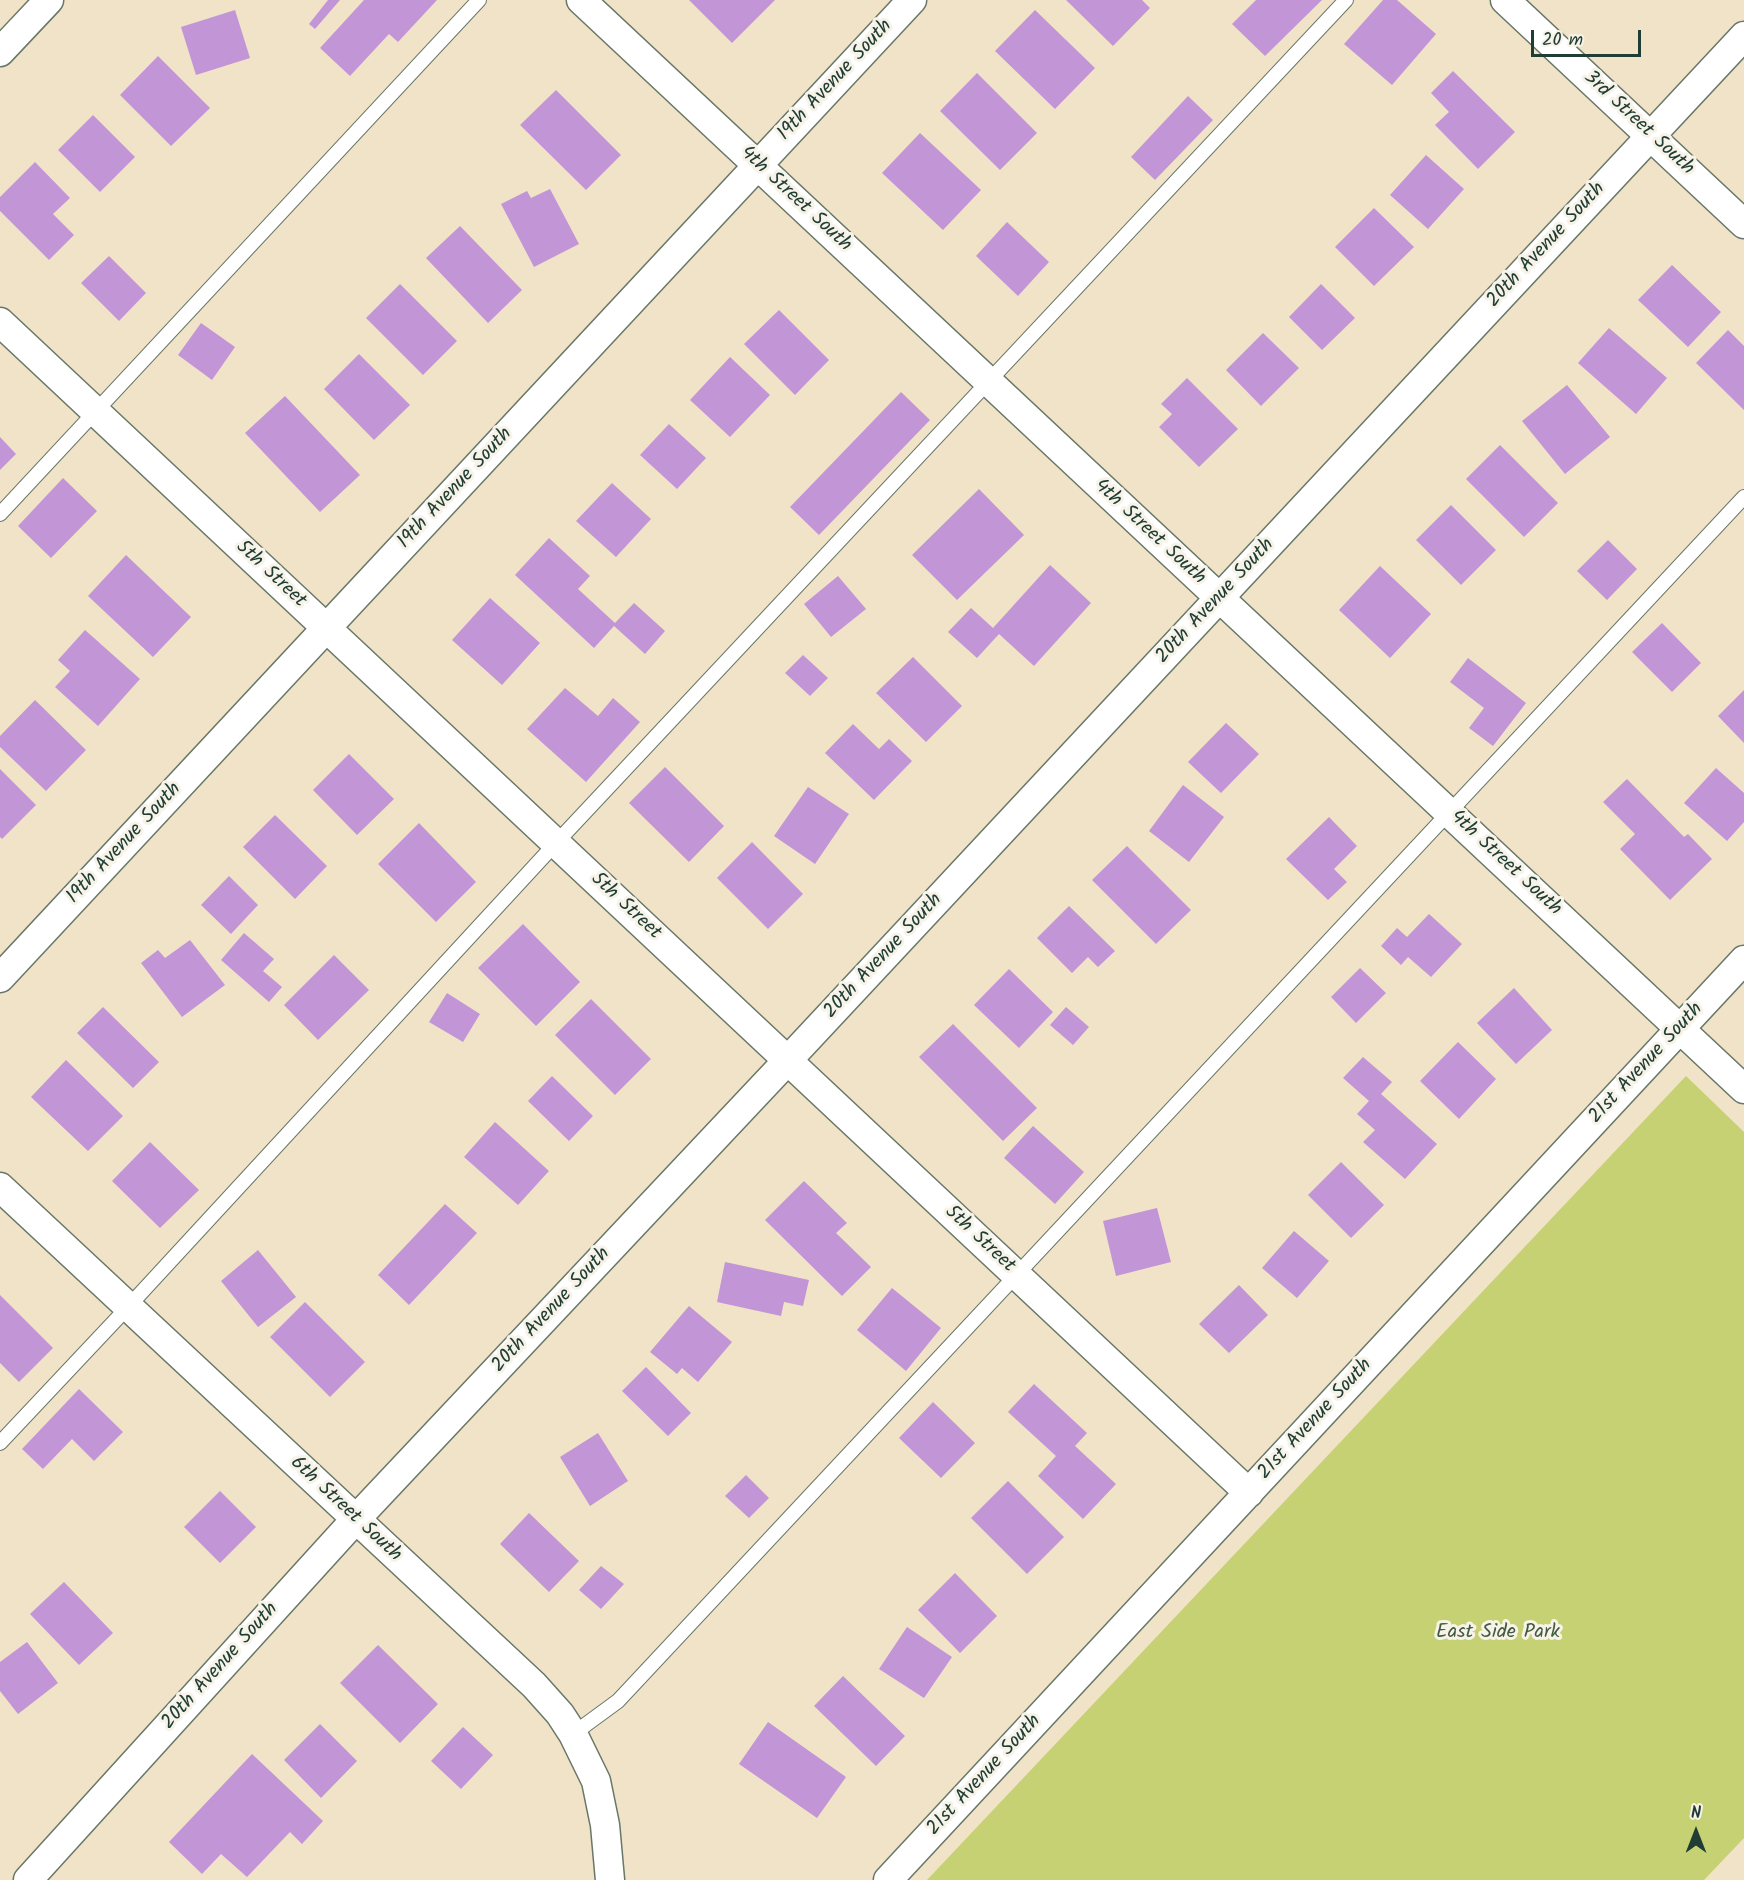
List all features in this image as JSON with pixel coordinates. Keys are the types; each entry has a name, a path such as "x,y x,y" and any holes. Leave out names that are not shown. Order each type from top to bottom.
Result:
{"street":[{"path":"0,52 49,0"},
{"name":"4th Street South","path":"582,0 1744,1089"},
{"name":"19th Avenue South","path":"0,978 912,0"},
{"name":"3rd Street South","path":"1505,0 1744,224"},
{"name":"20th Avenue South","path":"28,1880 355,1520 1744,36"},
{"name":"5th Street","path":"0,322 1249,1493"},
{"name":"21st Avenue South","path":"888,1880 1744,960"},
{"name":"6th Street South","path":"0,1187 534,1685 560,1714 573,1734 596,1781 605,1824 610,1880"}],"lane":[{"path":"0,514 479,0"},
{"path":"0,1443 556,843 1346,0"},
{"path":"573,1734 618,1701 1018,1276 1448,811 1744,496"}],"green space":[{"name":"East Side Park","path":"1686,1076 1744,1132 1744,1838 1704,1880 927,1880"}],"building":[{"path":"328,0 340,0 315,29 309,24"},
{"path":"364,0 437,0 398,42 389,34 350,76 320,48"},
{"path":"689,0 775,0 732,43"},
{"path":"1066,0 1142,0 1150,8 1113,46"},
{"path":"1256,0 1322,0 1265,56 1232,24"},
{"path":"1383,0 1397,0 1436,34 1392,85 1344,44"},
{"path":"235,10 250,58 196,75 181,27"},
{"path":"1035,10 1095,68 1055,109 995,51"},
{"path":"158,56 210,108 171,146 120,95"},
{"path":"1453,71 1515,132 1478,169 1435,125 1449,112 1431,93"},
{"path":"977,73 1037,133 1000,170 940,111"},
{"path":"556,90 621,155 586,190 520,125"},
{"path":"1188,96 1213,120 1155,180 1131,157"},
{"path":"93,115 135,157 100,192 58,150"},
{"path":"920,133 981,190 943,230 882,173"},
{"path":"1426,155 1464,189 1428,229 1390,195"},
{"path":"35,162 70,198 53,214 74,235 49,260 0,211 0,197"},
{"path":"550,189 579,244 534,267 501,204 527,191 531,198"},
{"path":"1374,208 1414,247 1374,286 1335,247"},
{"path":"1007,222 1049,262 1018,296 976,256"},
{"path":"460,226 522,290 488,323 426,258"},
{"path":"109,256 146,293 119,321 81,283"},
{"path":"1672,265 1721,312 1688,347 1638,300"},
{"path":"400,284 457,341 423,375 366,318"},
{"path":"1321,284 1355,318 1322,350 1289,317"},
{"path":"779,310 829,360 795,395 744,344"},
{"path":"201,323 235,347 212,380 178,355"},
{"path":"1609,328 1667,378 1636,414 1578,363"},
{"path":"1728,330 1744,346 1744,410 1696,363"},
{"path":"1263,333 1299,368 1261,406 1226,370"},
{"path":"359,354 410,405 374,440 324,389"},
{"path":"730,357 770,395 730,437 690,400"},
{"path":"1187,378 1238,429 1199,467 1159,427 1172,414 1161,404"},
{"path":"1567,385 1610,437 1565,474 1522,421"},
{"path":"901,392 930,420 819,535 790,507"},
{"path":"285,396 360,475 320,512 245,433"},
{"path":"669,424 706,458 677,489 640,455"},
{"path":"0,437 16,454 0,470"},
{"path":"1500,445 1558,503 1524,537 1466,479"},
{"path":"63,478 97,511 51,558 18,526"},
{"path":"612,483 651,519 616,557 576,521"},
{"path":"979,489 1024,535 957,600 912,555"},
{"path":"1451,505 1496,550 1461,585 1416,540"},
{"path":"549,538 590,576 578,589 615,623 634,603 665,631 645,654 614,626 594,648 515,575"},
{"path":"1608,540 1637,569 1607,600 1577,571"},
{"path":"126,555 191,617 153,657 88,596"},
{"path":"1050,565 1091,603 1034,666 999,634 977,658 948,632 971,608 993,628"},
{"path":"1380,566 1431,614 1390,658 1339,610"},
{"path":"838,576 866,609 831,637 804,604"},
{"path":"490,598 540,643 502,685 452,640"},
{"path":"1662,623 1701,663 1672,692 1632,652"},
{"path":"85,630 140,679 98,726 55,687 70,671 58,660"},
{"path":"803,655 828,678 810,696 785,673"},
{"path":"913,657 962,706 926,742 876,693"},
{"path":"1468,658 1526,703 1493,746 1469,728 1484,708 1450,682"},
{"path":"565,688 598,716 613,698 640,722 586,782 527,729"},
{"path":"1744,690 1744,743 1718,716"},
{"path":"35,700 86,750 46,791 0,747 0,736"},
{"path":"1226,723 1259,754 1221,793 1188,762"},
{"path":"853,724 879,749 889,739 912,761 874,800 825,753"},
{"path":"349,754 394,799 357,835 313,790"},
{"path":"665,767 724,826 689,862 629,803"},
{"path":"1716,768 1744,793 1744,822 1727,841 1684,803"},
{"path":"0,769 36,805 2,839 0,837"},
{"path":"1627,779 1684,837 1688,834 1712,859 1670,900 1620,849 1635,834 1603,802"},
{"path":"1183,785 1224,817 1189,862 1149,831"},
{"path":"808,787 849,814 815,864 774,836"},
{"path":"275,815 327,866 295,899 243,847"},
{"path":"1329,817 1357,846 1334,869 1347,882 1328,900 1286,859"},
{"path":"419,823 476,882 436,922 378,864"},
{"path":"752,842 803,894 768,929 717,878"},
{"path":"1127,846 1191,910 1156,944 1092,880"},
{"path":"229,876 258,905 231,934 201,905"},
{"path":"1069,906 1115,951 1098,967 1088,957 1072,973 1037,938"},
{"path":"1429,914 1462,944 1431,977 1408,957 1401,965 1381,946 1397,928 1407,937"},
{"path":"523,924 580,982 536,1026 478,968"},
{"path":"244,933 274,959 263,971 282,987 269,1002 221,960"},
{"path":"190,940 225,985 182,1017 141,963 158,950 165,958"},
{"path":"334,955 369,990 318,1040 284,1005"},
{"path":"1360,968 1386,993 1356,1023 1331,997"},
{"path":"1009,969 1053,1012 1019,1048 974,1005"},
{"path":"1514,988 1552,1030 1516,1064 1477,1023"},
{"path":"447,993 480,1014 463,1042 429,1022"},
{"path":"591,999 651,1059 615,1095 555,1035"},
{"path":"103,1007 159,1062 133,1088 77,1033"},
{"path":"1066,1007 1089,1027 1073,1045 1050,1025"},
{"path":"953,1024 1037,1108 1003,1141 919,1057"},
{"path":"1458,1042 1496,1079 1459,1119 1420,1081"},
{"path":"1363,1057 1392,1082 1381,1094 1437,1144 1405,1179 1363,1142 1375,1130 1357,1114 1369,1101 1343,1078"},
{"path":"66,1060 123,1116 88,1151 31,1097"},
{"path":"552,1076 593,1116 569,1141 528,1101"},
{"path":"495,1122 549,1171 518,1205 464,1157"},
{"path":"1033,1126 1084,1172 1055,1204 1004,1158"},
{"path":"150,1142 199,1190 160,1228 112,1181"},
{"path":"1341,1162 1384,1205 1351,1238 1308,1195"},
{"path":"804,1181 847,1223 836,1233 871,1267 842,1296 765,1220"},
{"path":"445,1204 477,1233 409,1305 378,1275"},
{"path":"1157,1208 1171,1262 1116,1276 1103,1221"},
{"path":"1294,1231 1329,1261 1297,1298 1262,1268"},
{"path":"258,1250 296,1297 258,1327 221,1281"},
{"path":"725,1262 809,1280 803,1306 784,1302 781,1316 717,1302"},
{"path":"1239,1285 1268,1315 1229,1353 1199,1324"},
{"path":"892,1288 941,1328 906,1371 857,1330"},
{"path":"0,1295 53,1348 19,1382 0,1363"},
{"path":"305,1302 365,1362 330,1397 270,1337"},
{"path":"689,1306 732,1342 698,1382 682,1368 677,1374 650,1352"},
{"path":"646,1367 691,1413 668,1436 622,1391"},
{"path":"1034,1384 1087,1433 1075,1446 1116,1484 1083,1519 1038,1476 1056,1456 1008,1412"},
{"path":"79,1389 123,1432 94,1461 72,1439 43,1469 22,1449"},
{"path":"933,1402 975,1443 941,1478 899,1438"},
{"path":"598,1433 628,1481 590,1506 560,1457"},
{"path":"746,1475 769,1498 749,1518 725,1496"},
{"path":"1008,1481 1064,1537 1027,1574 971,1518"},
{"path":"220,1491 256,1527 220,1563 184,1527"},
{"path":"529,1513 579,1561 549,1592 500,1544"},
{"path":"601,1566 624,1584 601,1609 579,1590"},
{"path":"955,1573 997,1616 960,1653 918,1610"},
{"path":"64,1582 113,1633 79,1665 30,1614"},
{"path":"907,1627 952,1657 924,1698 879,1669"},
{"path":"27,1642 58,1683 18,1714 0,1691 0,1662"},
{"path":"378,1645 438,1704 400,1743 340,1683"},
{"path":"843,1676 905,1736 876,1766 814,1706"},
{"path":"768,1722 846,1777 817,1818 739,1764"},
{"path":"320,1724 357,1761 321,1798 284,1760"},
{"path":"463,1727 493,1755 461,1789 431,1761"},
{"path":"252,1754 323,1821 302,1844 290,1832 247,1877 221,1854 202,1874 169,1842"}]}
